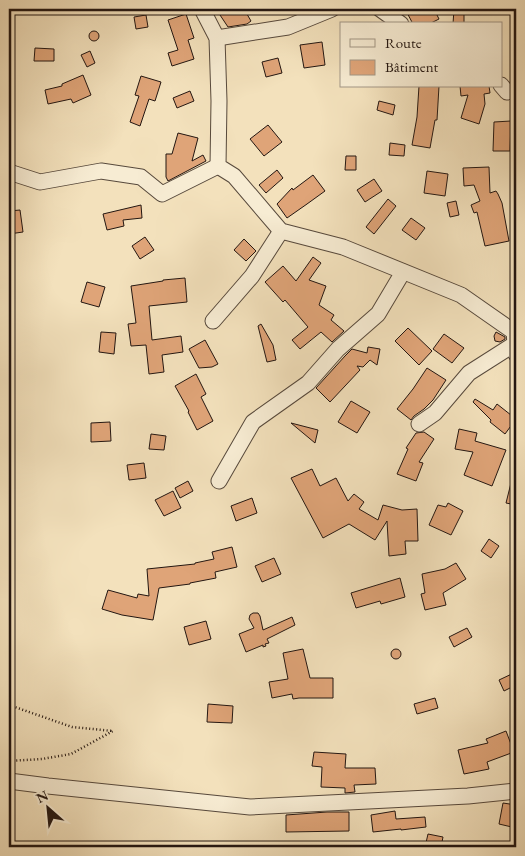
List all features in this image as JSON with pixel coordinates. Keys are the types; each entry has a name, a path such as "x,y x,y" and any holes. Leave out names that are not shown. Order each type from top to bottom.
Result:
{"street":[{"path":"202,9 217,38 219,101 218,166"},
{"path":"217,38 288,27 332,9"},
{"path":"380,9 397,22"},
{"path":"9,172 40,182 101,171 141,177 162,194 218,166"},
{"path":"218,166 234,176 281,231 343,247 461,295 514,332 516,347 469,373 435,414 419,424"},
{"path":"212,321 252,276 281,231"},
{"path":"219,481 253,422 308,383 338,349 378,314 403,272"},
{"path":"9,781 250,807 468,796 516,791"}],"path":[{"path":"9,705 72,727 113,731 71,754 42,759 9,761"}],"building":[{"path":"216,9 244,9 251,21 247,24 228,27"},
{"path":"405,9 434,9 439,19 433,22 412,22"},
{"path":"454,9 464,9 464,22 453,22"},
{"path":"186,14 194,38 188,40 194,59 172,66 168,53 178,50 168,20"},
{"path":"146,15 148,27 136,29 134,17"},
{"path":"92,31 96,31 99,36 98,40 92,41 89,38 89,34"},
{"path":"322,42 325,65 304,68 300,45"},
{"path":"35,48 54,49 54,61 34,61"},
{"path":"90,51 95,63 87,67 81,55"},
{"path":"278,58 282,73 266,77 262,62"},
{"path":"83,75 91,95 73,103 71,99 48,104 45,90 62,86 62,84"},
{"path":"141,76 161,82 155,101 149,99 140,126 130,122 139,96 135,95"},
{"path":"419,88 439,88 437,120 435,120 430,148 412,145 417,117"},
{"path":"460,88 489,88 490,93 484,94 485,104 479,124 461,118 468,95 461,96"},
{"path":"190,91 194,101 177,108 173,98"},
{"path":"379,101 395,105 393,115 377,110"},
{"path":"511,121 510,151 493,151 494,122"},
{"path":"268,125 282,142 264,156 250,139"},
{"path":"178,133 198,138 192,161 203,155 206,161 168,181 166,177 166,154 172,154"},
{"path":"390,143 405,145 404,156 389,155"},
{"path":"346,156 356,156 356,170 345,170"},
{"path":"489,167 490,193 496,191 502,203 509,241 485,246 477,212 474,213 471,205 480,201 474,185 464,186 463,168"},
{"path":"277,170 283,178 266,193 259,185"},
{"path":"427,171 448,174 445,196 424,193"},
{"path":"313,175 325,191 287,218 277,204 292,188 293,190"},
{"path":"374,179 382,191 365,202 357,190"},
{"path":"388,199 396,206 374,234 366,227"},
{"path":"456,201 459,215 450,217 447,203"},
{"path":"141,205 142,218 123,220 124,226 107,230 103,214"},
{"path":"20,210 23,232 9,234 9,211"},
{"path":"411,218 425,228 416,240 402,230"},
{"path":"145,237 154,250 140,259 132,246"},
{"path":"244,239 256,251 246,261 234,250"},
{"path":"313,257 321,263 309,280 326,286 319,305 334,315 331,320 344,331 332,342 321,332 300,349 292,340 308,327 285,300 283,302 265,282 283,266 296,281"},
{"path":"185,278 187,302 149,306 152,340 181,336 183,352 162,355 164,372 149,374 146,345 131,346 128,324 136,323 131,286"},
{"path":"87,282 105,287 99,307 81,302"},
{"path":"261,324 273,345 276,360 267,362 258,326"},
{"path":"408,328 432,351 419,365 395,341"},
{"path":"101,332 116,333 114,354 99,352"},
{"path":"496,332 505,337 505,339 500,342 495,341 494,336"},
{"path":"444,334 464,348 452,363 433,349"},
{"path":"205,340 218,364 212,367 199,368 189,349"},
{"path":"368,347 380,349 377,365 370,360 363,367 357,366 360,370 330,402 316,388 352,349 367,353"},
{"path":"427,368 446,380 433,400 411,420 397,409"},
{"path":"196,374 206,394 201,397 213,421 197,430 175,386"},
{"path":"475,399 493,410 497,404 516,419 505,434 490,422 491,420 473,402"},
{"path":"351,401 370,412 357,433 338,422"},
{"path":"110,422 111,441 91,442 91,423"},
{"path":"291,423 318,430 315,443"},
{"path":"459,429 477,433 475,441 506,450 492,486 464,475 473,452 455,449"},
{"path":"424,432 434,439 419,462 423,463 416,481 397,474 408,449 406,448 416,433"},
{"path":"151,434 166,436 164,450 149,449"},
{"path":"144,463 146,478 129,480 127,465"},
{"path":"312,469 320,486 336,478 348,501 354,494 364,502 359,509 378,520 383,505 402,510 417,509 418,541 405,541 406,554 389,556 387,521 375,540 349,524 323,538 291,478"},
{"path":"513,475 516,476 516,505 506,503"},
{"path":"188,481 193,491 180,498 175,488"},
{"path":"173,491 181,508 164,516 155,500"},
{"path":"252,498 257,513 236,521 231,506"},
{"path":"448,503 463,511 451,535 429,525 438,505 446,507"},
{"path":"489,539 499,546 491,558 481,551"},
{"path":"232,547 237,567 215,572 216,578 159,588 153,620 122,615 102,609 108,590 137,598 138,594 149,596 147,569 195,564 214,559 212,552"},
{"path":"274,558 281,574 262,582 255,566"},
{"path":"456,563 466,579 443,593 446,605 425,610 421,594 425,593 422,574 445,569"},
{"path":"400,578 405,597 381,604 380,601 356,608 351,593"},
{"path":"253,613 258,613 260,616 263,630 292,617 295,625 267,639 269,643 265,644 266,646 263,647 263,645 246,652 239,634 254,628 249,619"},
{"path":"206,621 211,639 189,645 184,627"},
{"path":"467,628 472,637 454,647 449,637"},
{"path":"303,649 310,678 333,678 333,698 293,699 292,694 272,698 269,682 288,679 283,653"},
{"path":"394,649 398,649 401,654 400,658 394,659 391,656 391,652"},
{"path":"516,672 516,685 504,691 499,680"},
{"path":"435,698 438,708 417,714 414,704"},
{"path":"208,704 233,706 232,723 207,722"},
{"path":"506,731 514,752 487,762 489,769 464,774 458,750 488,743 486,739"},
{"path":"314,752 346,754 345,768 375,768 376,784 354,785 355,792 345,793 345,788 321,787 322,767 312,766"},
{"path":"503,803 516,805 516,828 499,824"},
{"path":"395,811 396,819 425,817 426,827 373,832 371,815"},
{"path":"349,812 349,831 286,832 286,815"},
{"path":"428,834 443,837 441,847 425,847"}]}
